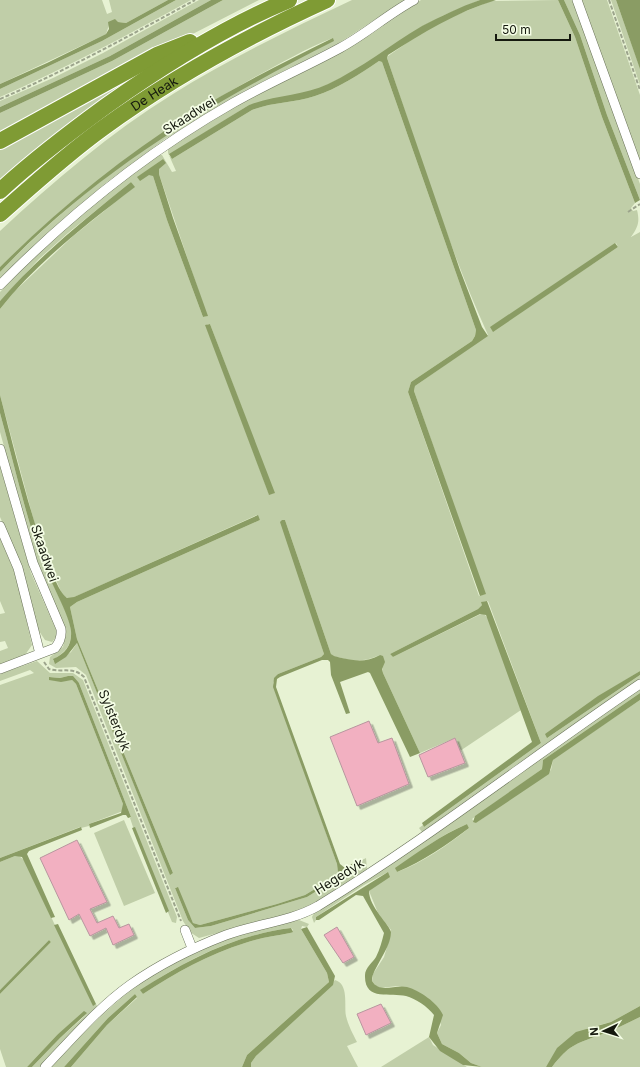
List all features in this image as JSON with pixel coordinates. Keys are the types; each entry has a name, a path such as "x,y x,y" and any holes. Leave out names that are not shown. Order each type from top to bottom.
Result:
{"highway":[{"name":"De Heak","path":"0,191 54,144 150,75 206,41 263,11 289,0"},
{"name":"De Heak","path":"0,214 59,162 137,104 193,68 275,24 327,0"},
{"path":"0,140 158,55 263,11"},
{"path":"0,226 59,162"}],"street":[{"name":"Skaadwei","path":"0,285 58,230 108,187 159,150 232,103 341,48 414,0"},
{"path":"577,0 640,174"},
{"name":"Skaadwei","path":"0,449 33,563 61,629 58,645 40,654"},
{"path":"0,526 18,568 40,654 0,669"},
{"name":"Hegedyk","path":"45,1067 101,1011 129,986 155,969 192,948 237,931 292,916 318,905 419,840 574,729 640,684"},
{"path":"185,930 192,948"}],"path":[{"path":"0,99 52,76 102,51 195,0"},
{"path":"609,0 640,90"},
{"path":"628,212 640,204"},
{"name":"Sylsterdyk","path":"40,654 49,669 58,671 72,669 78,671 84,677 185,930"}],"shaded area":[{"path":"0,0 102,0 107,14 112,12 109,0 168,0 126,23 118,22 109,25 106,34 0,84"},
{"path":"168,0 176,0 102,41 0,89 0,84 106,34 109,29 108,22 115,19 118,22 126,23"},
{"path":"176,0 191,0 97,51 0,97 0,89 102,41"},
{"path":"199,0 211,0 110,56 0,107 0,101 53,78 103,53"},
{"path":"211,0 223,0 112,61 0,113 0,107 110,56"},
{"path":"223,0 259,0 142,60 0,137 0,113 112,61"},
{"path":"352,0 405,0 339,43 244,91 165,139 107,182 62,220 0,279 0,272 43,230 115,170 166,135 226,98 333,38 303,51 255,77 186,118 153,140 89,188 29,239 0,267 0,231 83,158 150,109 216,68 261,44"},
{"path":"421,0 480,0 442,16 421,27 359,69 314,91 249,105 169,155 172,159 252,110 267,105 307,98 323,93 348,81 379,61 382,62 476,330 472,341 411,382 408,392 479,596 485,594 414,391 415,386 488,335 473,302 447,233 387,58 424,31 444,20 491,1 558,0 575,37 602,117 635,203 631,208 633,211 637,210 638,214 638,224 631,237 640,232 640,671 590,702 547,738 640,675 640,679 422,832 419,828 423,825 424,827 541,743 488,601 482,602 482,605 478,609 390,654 393,657 483,613 489,619 521,710 460,751 455,738 420,753 383,673 380,655 362,660 352,660 333,656 331,654 285,520 282,520 324,654 321,657 278,674 273,683 337,864 338,873 333,878 305,895 200,925 193,923 177,887 175,888 188,920 195,928 211,926 307,897 362,863 360,861 366,858 367,869 311,905 295,912 199,938 190,932 183,921 86,675 76,667 56,668 49,664 50,657 63,647 66,632 32,548 0,432 0,413 25,508 37,545 43,563 64,607 70,624 71,636 69,645 53,660 55,663 71,652 77,643 170,874 173,873 77,639 70,607 77,602 260,520 257,515 70,599 63,596 48,562 35,525 0,395 0,309 14,292 72,237 134,187 131,182 68,233 39,259 0,301 0,292 55,237 114,188 159,155 162,155 172,172 176,171 168,153 168,148 235,107 370,35","holes":["163,159 159,169 159,174 207,316 203,317 167,220 153,176 152,174 138,177","616,243 618,247 493,331 491,327","210,324 274,493 269,494 206,326"]},
{"path":"480,0 496,0 453,17 388,55 387,58 460,270 482,327 488,336 415,386 414,391 486,594 480,596 408,392 411,382 472,341 476,330 382,62 379,61 348,81 323,93 307,98 267,105 252,110 172,159 169,154 249,105 269,99 309,91 328,84 353,71 422,26"},
{"path":"558,0 564,0 580,35 607,115 640,200 635,203 602,117 575,37"},
{"path":"564,0 572,0 578,13 640,184 640,200 607,115 580,35"},
{"path":"581,0 607,0 640,95 640,161"},
{"path":"611,0 616,0 640,68 640,85"},
{"path":"616,0 640,0 640,69"},
{"path":"333,38 334,41 243,89 200,115 115,171 75,202 0,272 0,267 69,203 92,184 164,131 224,95"},
{"path":"160,59 0,181 0,145"},
{"path":"163,159 166,163 159,169 159,174 208,316 203,317 167,220 153,176 149,175 140,181 137,177"},
{"path":"131,182 135,187 81,229 47,259 30,275 0,309 0,301 46,253"},
{"path":"615,243 618,247 493,332 490,327"},
{"path":"210,324 275,493 269,495 205,325"},
{"path":"0,395 39,536 58,587 67,598 74,597 258,515 260,520 77,602 70,607 77,639 173,873 170,875 77,643 66,657 55,664 53,659 65,651 69,644 71,636 70,624 43,563 31,526 0,413"},
{"path":"0,466 31,573 56,630 56,637 52,642 45,640 37,628 9,537 0,517"},
{"path":"285,520 331,654 351,660 368,660 380,655 383,656 385,662 382,669 383,673 420,753 410,757 370,673 368,672 340,682 350,713 346,714 331,675 330,662 328,660 322,660 277,679 276,687 340,864 345,868 358,860 362,863 307,897 211,926 195,928 188,920 175,888 178,887 193,923 200,925 305,895 333,878 338,873 337,864 273,687 274,678 278,674 321,657 324,654 280,522"},
{"path":"0,538 16,576 32,645 25,655 0,665 0,651 8,648 5,641 0,642 0,614 5,613 0,601"},
{"path":"487,601 541,743 424,827 422,823 532,742 486,615 480,614 393,657 390,654 478,609 482,605 481,602"},
{"path":"37,661 50,673 73,673 83,680 177,917 176,923 172,922 133,827 131,817 79,683 68,676 60,678 50,677 55,681 72,680 76,684 123,804 123,811 89,824 89,826 80,827 0,858 0,685 34,673 30,670 0,681 0,674"},
{"path":"640,671 640,675 547,738 545,734 598,696"},
{"path":"73,676 79,683 131,817 128,818 126,815 123,815 90,828 89,824 121,813 123,804 76,684 72,680 61,682 49,680 49,677 60,678"},
{"path":"640,689 640,693 543,760 542,769 472,819 476,823 551,770 553,760 556,757 640,700 640,1006 611,1022 588,1028 546,1067 482,1067 471,1063 459,1053 442,1044 437,1033 441,1025 435,1004 412,989 398,986 380,988 372,981 373,974 384,957 391,930 378,913 369,891 388,872 364,885 316,917 314,923 312,917 314,913","holes":["467,824 469,828 434,853 416,864 397,872 396,870 404,863 438,839"]},
{"path":"640,693 640,700 553,760 549,774 476,823 473,822 475,816 542,769 543,760"},
{"path":"124,820 155,893 124,906 94,833"},
{"path":"467,824 469,828 443,846 425,858 397,872 395,868 412,856 457,828"},
{"path":"81,827 82,830 29,851 27,854 55,917 51,918 22,857 15,856 0,862 0,858"},
{"path":"135,827 169,911 166,913 132,828"},
{"path":"15,856 19,856 24,860 93,1005 96,1004 98,1008 40,1067 32,1067 60,1038 87,1014 57,1035 27,1067 6,1067 0,1049 0,994 51,942 49,940 0,990 0,862"},
{"path":"388,872 390,877 369,891 372,903 391,932 388,945 375,971 372,981 375,985 383,988 402,986 407,987 428,998 441,1010 443,1015 437,1033 442,1044 459,1053 471,1063 482,1067 463,1065 440,1051 429,1037 434,1015 421,1003 406,996 380,994 369,989 366,983 365,972 376,957 384,933 363,896 356,895 319,920 316,920 316,917"},
{"path":"299,920 309,924 307,927 302,926 301,929 327,973 329,982 247,1055 242,1067 71,1067 107,1025 137,998 135,994 108,1018 64,1067 51,1067 109,1009 147,978 188,955 210,945 233,936","holes":["291,928 293,930 290,933 232,947 205,958 143,994 141,990 176,968 213,950 251,936"]},
{"path":"58,924 96,1004 93,1006 54,925"},
{"path":"307,927 335,976 333,985 256,1056 251,1063 251,1067 242,1067 247,1055 329,982 327,973 301,929"},
{"path":"291,928 293,932 250,941 205,958 143,994 140,990 212,950 250,936"},
{"path":"49,940 51,942 0,994 0,990"},
{"path":"335,980 339,982 344,990 346,1016 357,1042 347,1046 358,1067 251,1067 251,1063 256,1056"},
{"path":"135,994 137,997 107,1025 71,1067 64,1067 108,1018"},
{"path":"640,1006 640,1017 610,1031 578,1043 563,1054 552,1067 546,1067 557,1048 576,1032 611,1022"},
{"path":"84,1011 87,1013 32,1067 27,1067 57,1035"},
{"path":"640,1017 640,1067 552,1067 563,1054 573,1046"},
{"path":"429,1037 433,1045 467,1067 381,1067"}],"building":[{"path":"369,721 378,743 392,738 409,784 357,806 330,737"},
{"path":"455,738 465,763 428,777 419,755"},
{"path":"77,840 107,902 90,909 97,923 113,916 119,928 129,924 134,935 113,945 106,928 90,936 79,914 69,920 40,858"},
{"path":"337,927 354,957 343,963 324,935"},
{"path":"381,1004 391,1023 366,1035 357,1014"}]}
